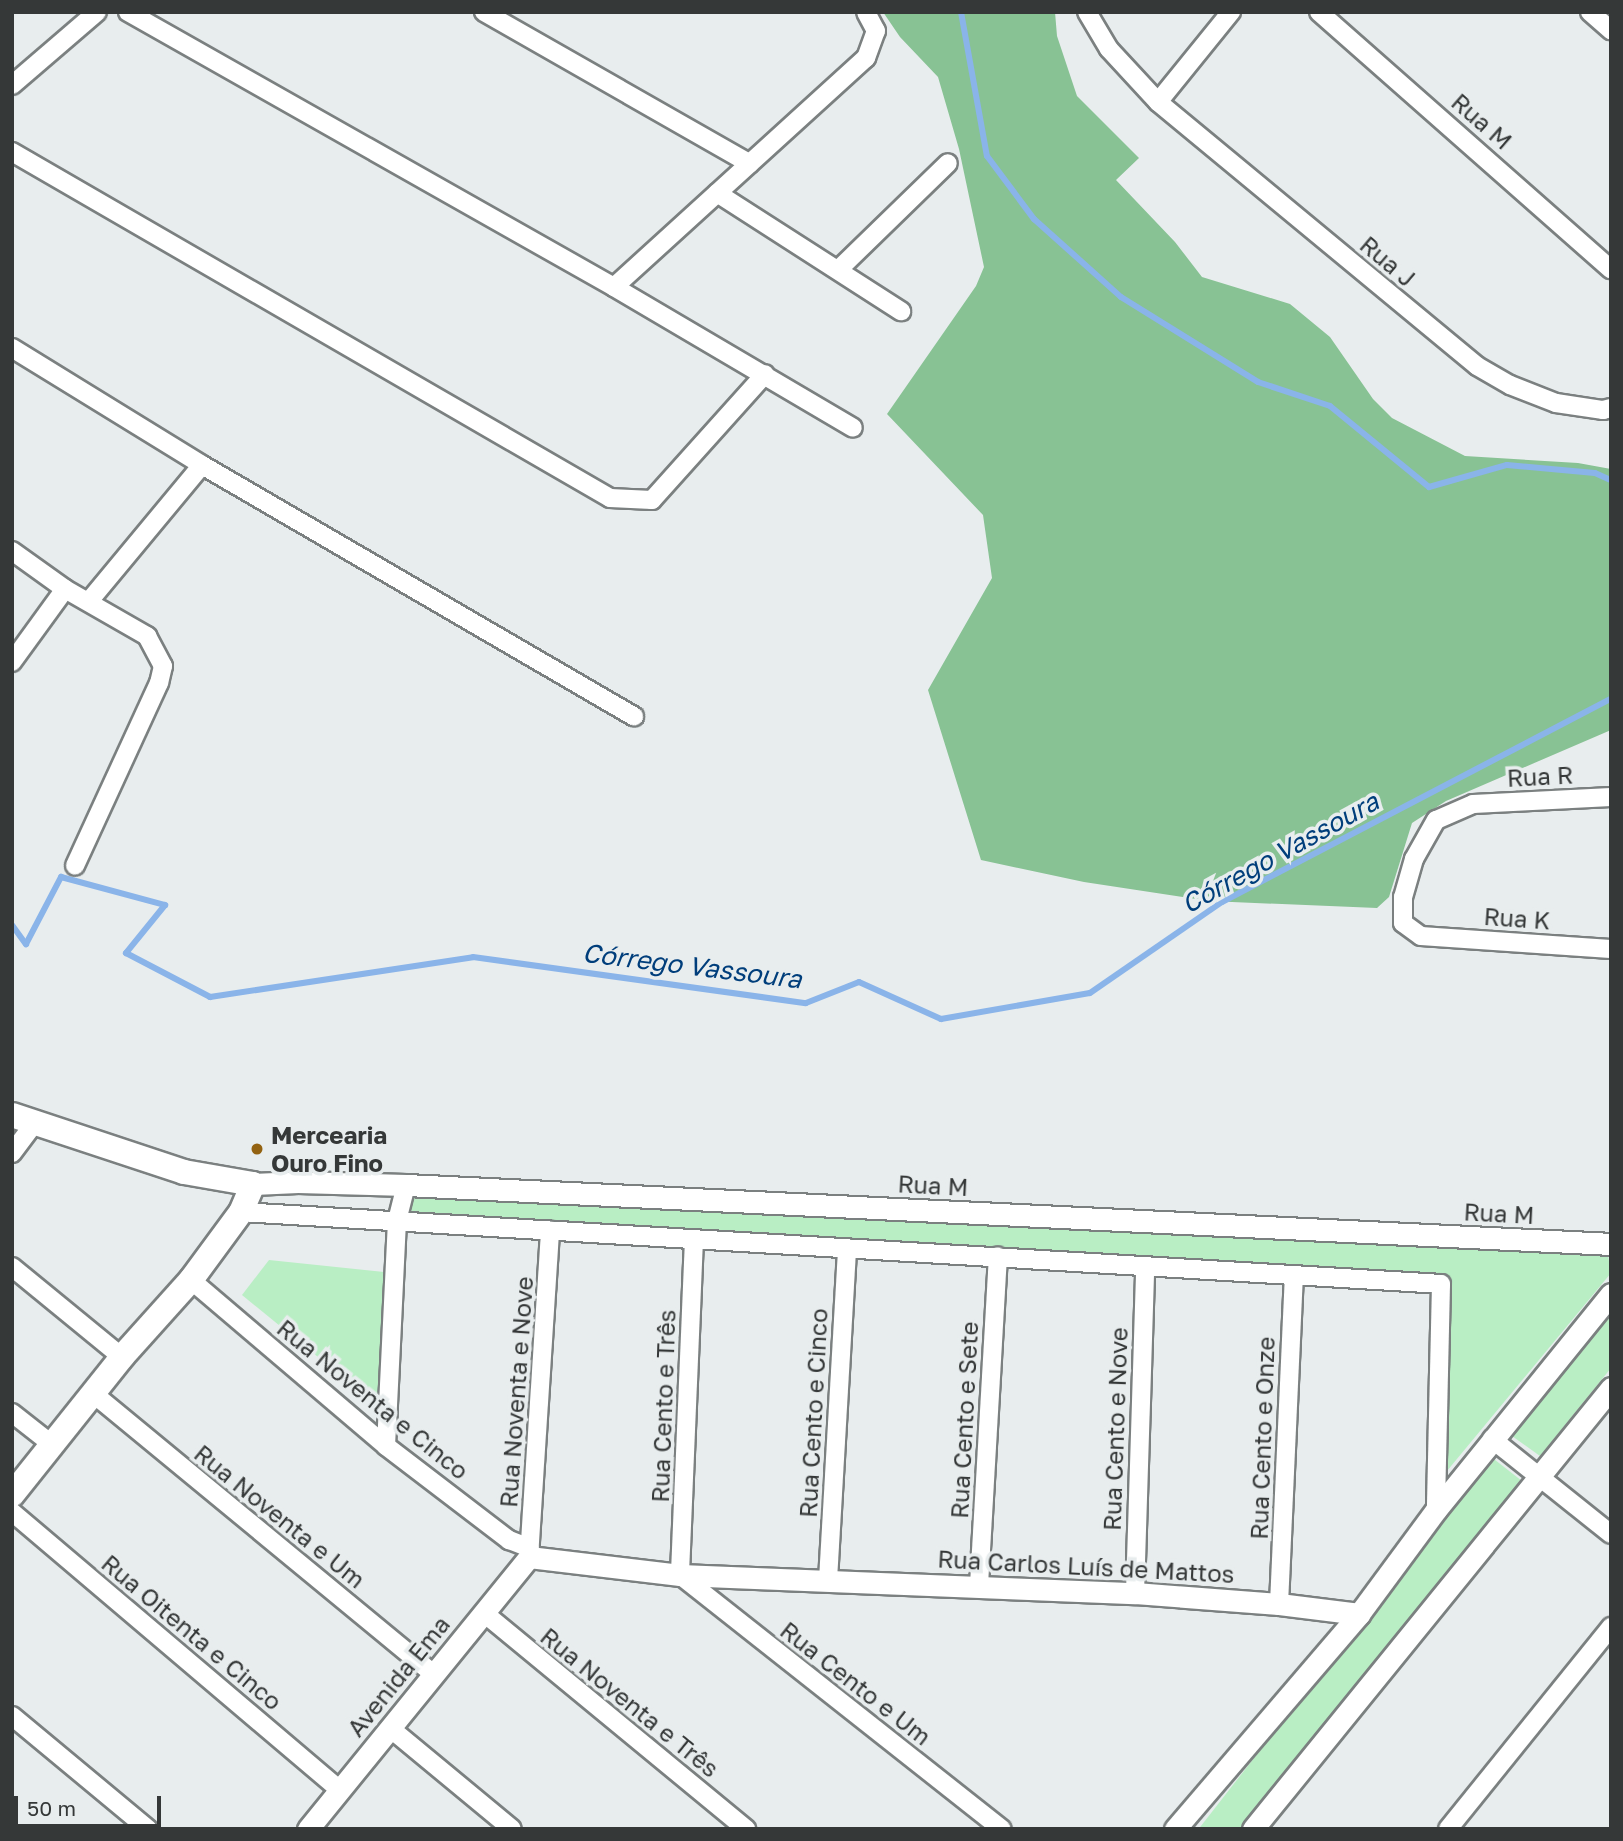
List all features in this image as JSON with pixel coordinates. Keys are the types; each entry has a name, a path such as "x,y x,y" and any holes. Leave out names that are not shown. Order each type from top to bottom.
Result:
{"main road":[{"path":"12,1495 95,1395 122,1357 191,1280 241,1212 253,1184 184,1172 24,1119"}],"street":[{"path":"12,85 97,12"},
{"path":"128,12 614,287 853,428"},
{"path":"484,12 750,164"},
{"path":"614,287 866,58 876,31 866,12"},
{"name":"Rua J","path":"1087,12 1109,49 1158,102 1477,366 1510,385 1556,403 1604,410 1611,408"},
{"path":"1158,102 1231,12"},
{"name":"Rua M","path":"1319,12 1611,269"},
{"path":"1590,12 1611,30"},
{"path":"12,152 610,498 652,500 765,374"},
{"path":"838,271 948,163"},
{"path":"717,194 901,311"},
{"path":"12,348 202,465 634,716"},
{"path":"90,600 202,465"},
{"path":"12,551 65,589 90,600 147,636 163,666 159,682 75,866"},
{"path":"12,662 65,589"},
{"name":"Rua R","path":"1421,936 1403,923 1403,897 1414,859 1436,820 1472,804 1611,797"},
{"name":"Rua K","path":"1421,936 1611,949"},
{"path":"12,1153 24,1119"},
{"name":"Rua M","path":"253,1184 298,1182 406,1185 1611,1244"},
{"path":"386,1446 397,1222 406,1185"},
{"path":"241,1212 1441,1284 1436,1510"},
{"name":"Rua Noventa e Nove","path":"530,1552 550,1231"},
{"name":"Rua Cento e Três","path":"680,1575 694,1239"},
{"name":"Rua Cento e Cinco","path":"828,1580 847,1248"},
{"name":"Rua Cento e Sete","path":"979,1585 998,1257"},
{"name":"Rua Cento e Nove","path":"1135,1593 1145,1266"},
{"path":"12,1267 122,1357"},
{"name":"Rua Cento e Onze","path":"1279,1604 1294,1275"},
{"name":"Rua Noventa e Cinco","path":"191,1280 386,1446 509,1540 530,1552"},
{"path":"1175,1829 1359,1614 1436,1510 1611,1294"},
{"path":"1253,1829 1611,1388"},
{"name":"Rua Noventa e Um","path":"95,1395 434,1674"},
{"path":"12,1413 54,1446"},
{"path":"1492,1439 1611,1534"},
{"name":"Rua Oitenta e Cinco","path":"12,1512 340,1790"},
{"name":"Rua Carlos Luís de Mattos","path":"530,1552 680,1575 1135,1593 1279,1604 1359,1614"},
{"name":"Avenida Ema","path":"308,1829 484,1613 530,1552"},
{"name":"Rua Cento e Um","path":"680,1575 1002,1829"},
{"name":"Rua Noventa e Três","path":"484,1613 746,1829"},
{"path":"1448,1829 1611,1627"},
{"path":"12,1716 148,1829"},
{"path":"390,1728 512,1829"}],"green space":[{"path":"883,12 1055,12 1057,36 1077,96 1139,158 1116,180 1175,242 1202,277 1290,304 1330,337 1373,399 1392,418 1465,456 1578,463 1611,469 1611,730 1446,801 1412,823 1389,897 1377,908 1209,901 1084,882 981,860 928,690 992,578 983,515 887,414 976,286 984,267 959,149 938,77 900,37"},
{"path":"412,1194 1607,1249 1611,1273 1442,1477 1451,1278 411,1221"},
{"path":"269,1260 384,1272 378,1406 242,1295"},
{"path":"1611,1312 1611,1368 1540,1456 1512,1436"},
{"path":"1490,1456 1521,1480 1248,1829 1199,1829"}],"waterway":[{"path":"961,12 987,156 1034,219 1121,297 1258,382 1330,406 1429,487 1507,465 1595,473 1611,480"},
{"name":"Córrego Vassoura","path":"12,925 26,944 61,877 165,905 126,953 210,997 473,957 806,1003 859,982 941,1019 1090,993 1222,902 1611,699"}],"place":[{"name":"Mercearia Ouro Fino","path":"257,1149"}]}
